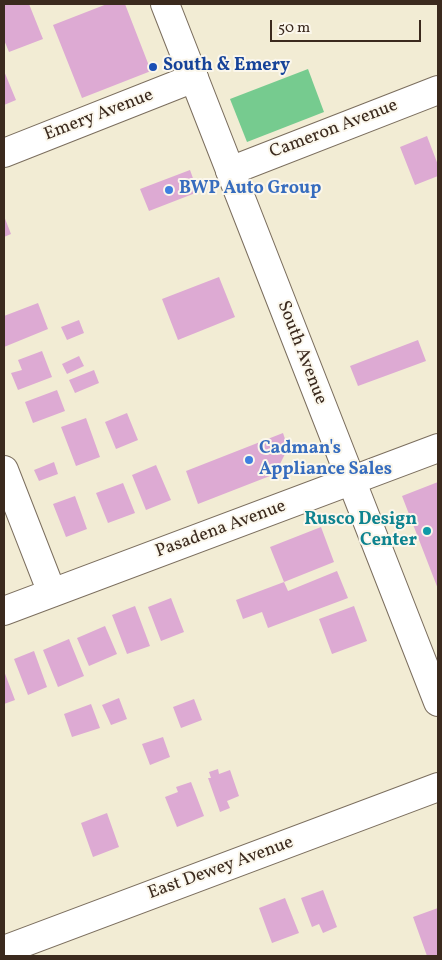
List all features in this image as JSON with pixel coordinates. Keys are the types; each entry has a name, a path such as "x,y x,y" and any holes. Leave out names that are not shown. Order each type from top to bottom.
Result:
{"street":[{"name":"South Avenue","path":"165,4 438,702"},
{"name":"Emery Avenue","path":"4,153 194,78"},
{"name":"Cameron Avenue","path":"230,171 438,90"},
{"name":"Pasadena Avenue","path":"4,611 438,448"},
{"path":"4,470 52,593"},
{"name":"East Dewey Avenue","path":"4,950 438,787"}],"green space":[{"path":"308,69 324,112 247,142 230,99"}],"building":[{"path":"4,4 29,4 43,39 9,52 4,40"},
{"path":"107,4 125,4 151,71 82,98 53,25"},
{"path":"4,71 16,100 4,105"},
{"path":"427,136 438,165 438,176 415,185 400,147"},
{"name":"BWP Auto Group","path":"190,170 198,192 149,211 140,189"},
{"path":"4,216 11,234 4,237"},
{"path":"219,277 235,317 178,340 162,299"},
{"path":"38,303 48,329 4,347 4,316"},
{"path":"79,320 84,333 67,340 61,327"},
{"path":"418,340 426,361 358,386 350,366"},
{"path":"42,351 52,377 18,390 11,373 22,370 18,360"},
{"path":"79,356 84,366 67,374 62,364"},
{"path":"94,370 99,383 75,393 69,380"},
{"path":"57,390 65,411 33,423 25,402"},
{"path":"127,413 138,440 116,449 105,422"},
{"path":"86,418 100,457 76,466 61,427"},
{"name":"Cadman's Appliance Sales","path":"283,433 288,448 275,474 198,504 186,471"},
{"path":"54,462 58,474 39,481 34,470"},
{"path":"156,465 171,500 146,510 132,475"},
{"name":"Rusco Design Center","path":"438,482 438,589 402,496"},
{"path":"123,483 135,513 108,523 96,493"},
{"path":"75,496 87,529 66,537 53,504"},
{"path":"321,527 334,562 284,582 270,547"},
{"path":"337,571 348,598 268,628 262,612 243,619 236,600 284,582 288,591"},
{"path":"171,598 184,632 161,641 148,607"},
{"path":"135,606 150,646 127,654 112,615"},
{"path":"354,606 367,641 332,654 319,619"},
{"path":"105,626 117,654 89,666 77,638"},
{"path":"69,639 84,676 58,687 43,650"},
{"path":"34,651 47,687 28,695 14,659"},
{"path":"4,671 15,700 4,704"},
{"path":"119,698 127,719 111,725 102,705"},
{"path":"194,699 202,720 181,728 173,707"},
{"path":"91,704 100,728 72,737 64,714"},
{"path":"163,737 170,757 150,765 142,744"},
{"path":"218,769 219,774 230,770 239,796 227,801 230,808 220,812 208,778 211,778 209,772"},
{"path":"191,782 204,816 177,827 165,797 178,792 176,787"},
{"path":"107,813 119,847 93,857 81,823"},
{"path":"323,890 337,927 323,933 319,924 312,927 301,898"},
{"path":"285,898 299,933 272,943 259,908"},
{"path":"438,908 438,955 427,956 413,917"}],"place":[{"name":"South & Emery","path":"153,67"},
{"name":"BWP Auto Group","path":"169,190"},
{"name":"Cadman's Appliance Sales","path":"249,460"},
{"name":"Rusco Design Center","path":"427,531"}]}
